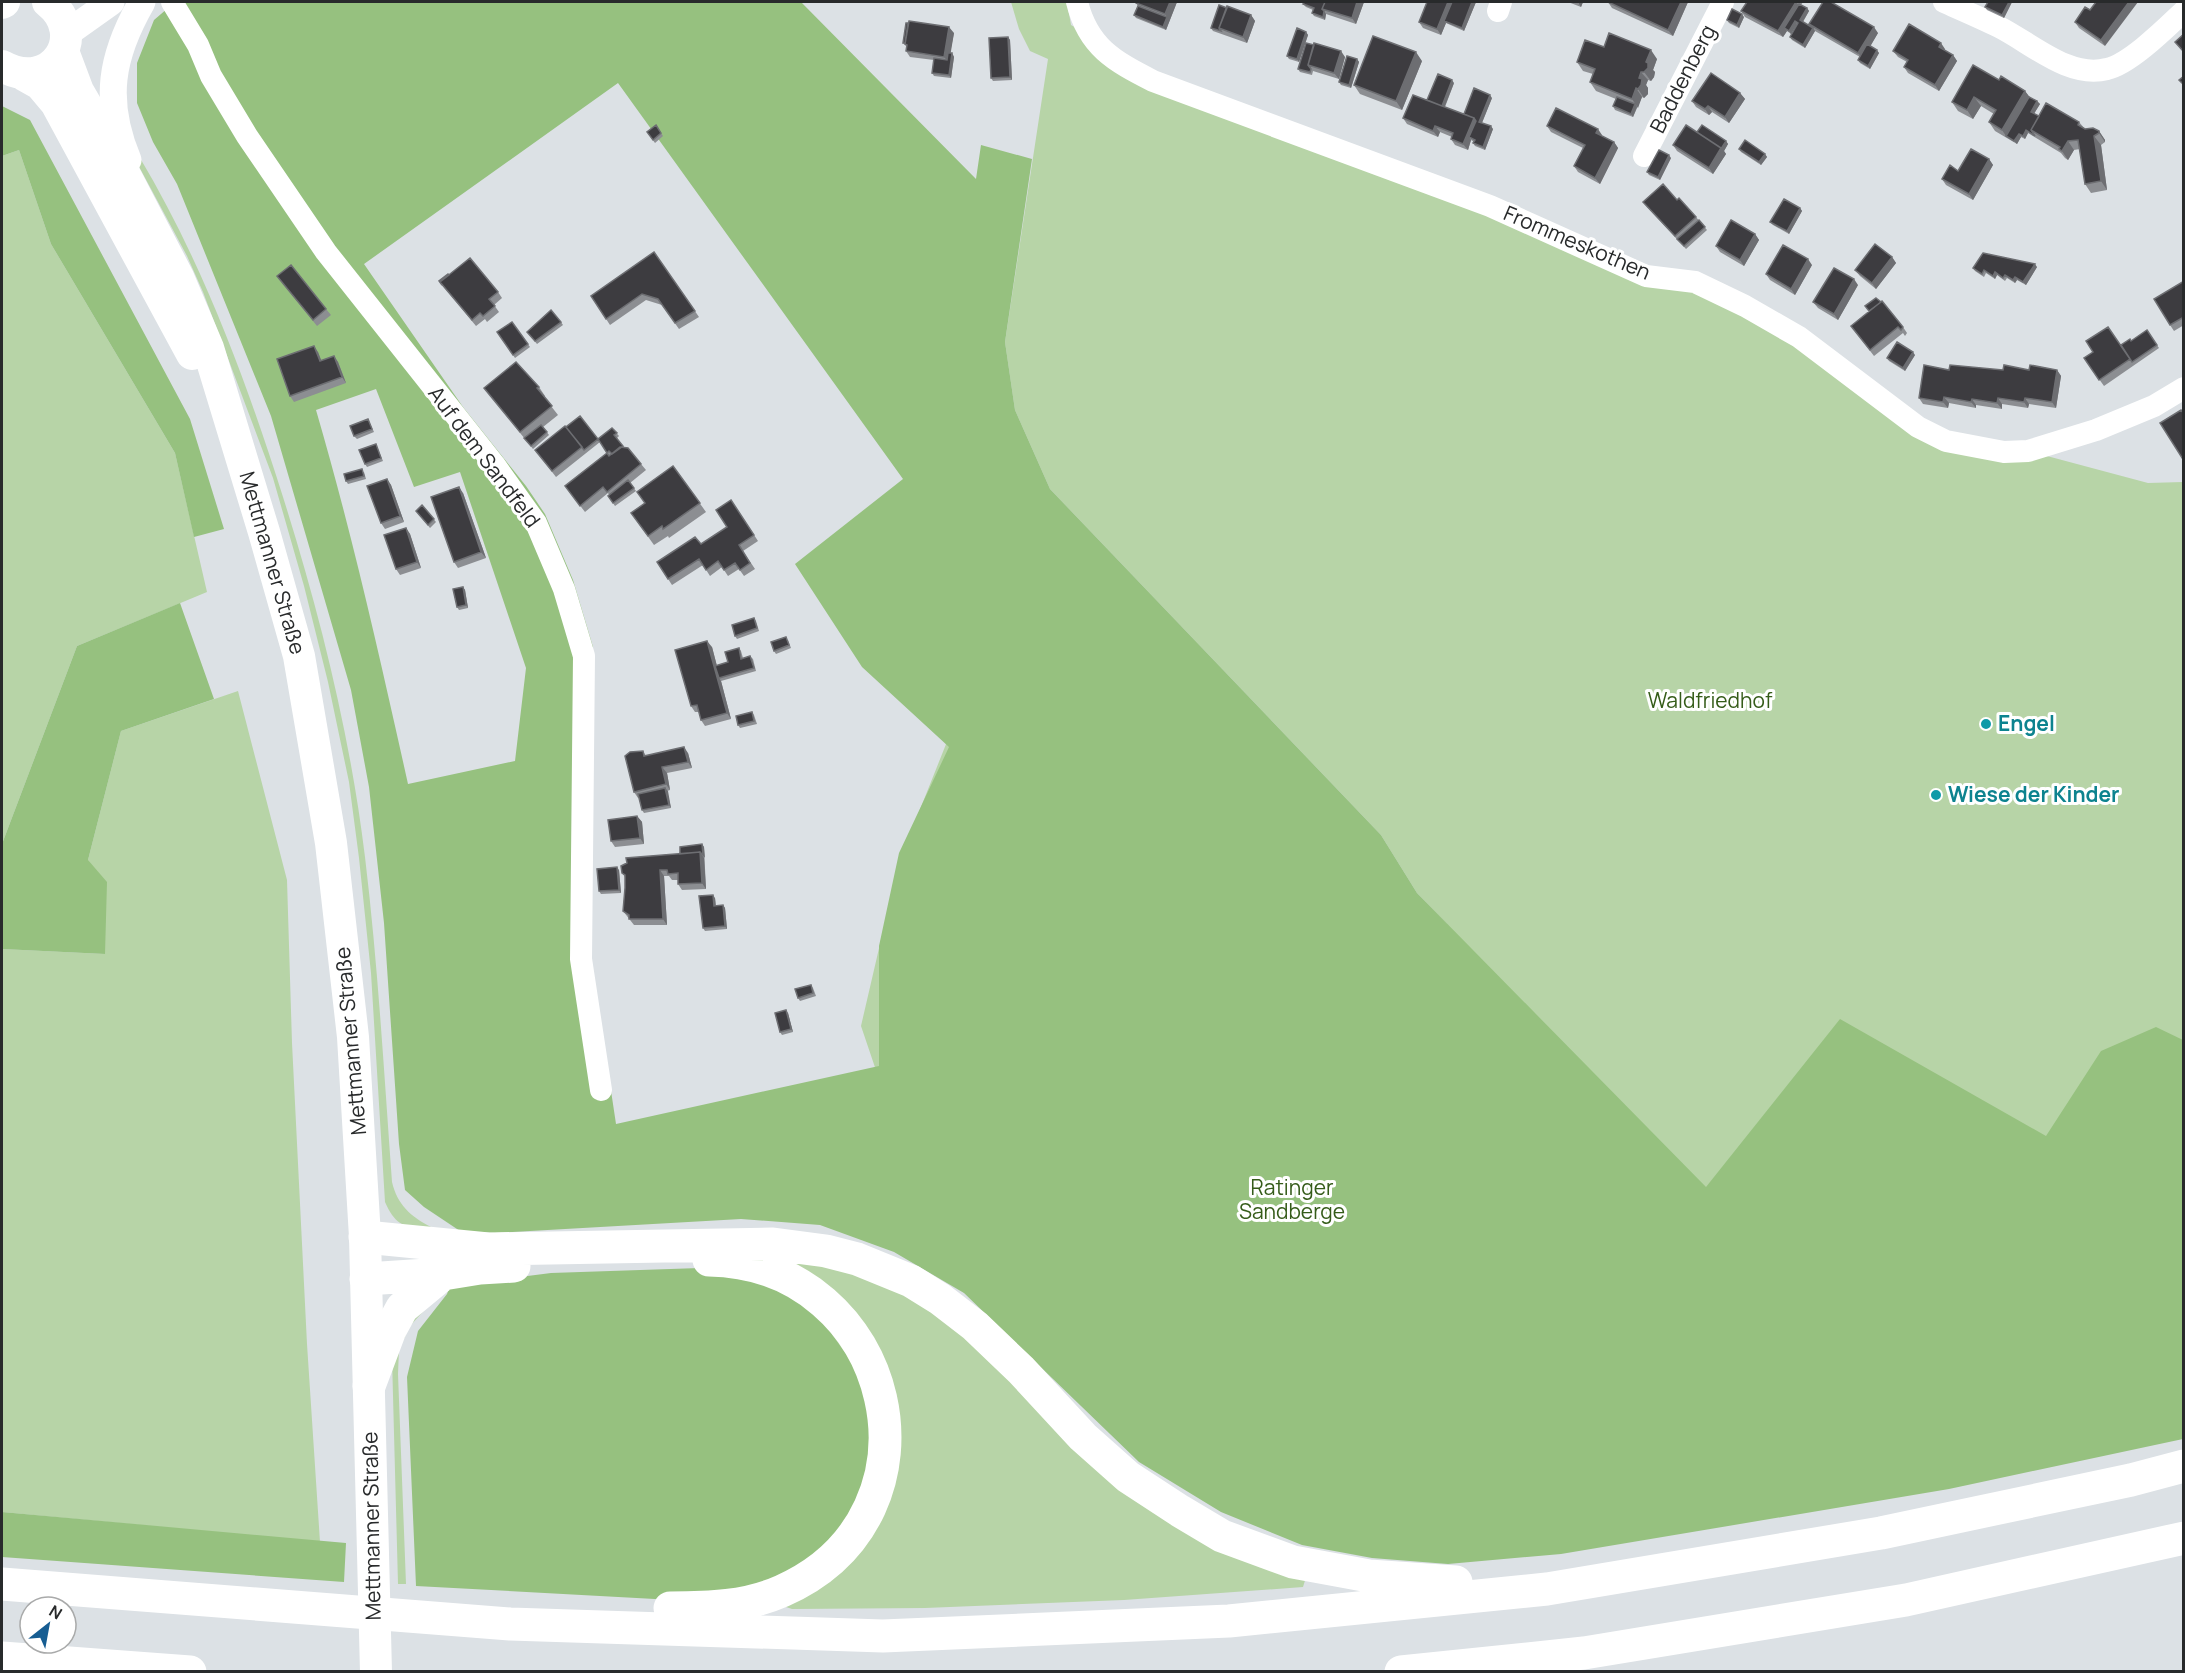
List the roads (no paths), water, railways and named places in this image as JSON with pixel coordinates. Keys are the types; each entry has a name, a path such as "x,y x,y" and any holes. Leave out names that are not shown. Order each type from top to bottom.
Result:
{"highway":[{"path":"365,1237 488,1249 773,1244 858,1258 911,1281 940,1299 975,1326 1021,1370 1083,1437 1128,1477 1222,1536 1293,1562 1369,1576 1547,1588"},
{"path":"366,1279 443,1274 480,1268 680,1260 719,1261 768,1271 801,1285 821,1299 852,1332 871,1368 881,1397 885,1425 879,1480 869,1510 854,1536 836,1555 812,1574 782,1591 737,1605 707,1608 532,1604 510,1624"},
{"path":"369,1386 390,1330 402,1308 443,1274"},
{"path":"2,1584 510,1624 883,1636 1229,1621 1547,1588 1881,1533 2131,1480 2184,1466"},
{"path":"1401,1671 1584,1653 1906,1600 2184,1538"},
{"path":"2,1658 183,1671"}],"main road":[{"name":"Mettmanner Straße","path":"48,2 56,8 62,18 67,65 78,91 110,146 178,277 208,348 299,656 331,843 353,1037 365,1237 376,1671"},
{"path":"13,70 38,73 49,67 64,43"},
{"name":"Mettmanner Straße","path":"13,70 40,84 56,103 168,312 231,423"}],"street":[{"path":"64,43 111,2"},
{"path":"142,2 126,31 116,57 113,105 121,142 178,277"},
{"name":"Auf dem Sandfeld","path":"172,2 247,136 326,252 506,479 530,513 564,589 584,656 581,959 601,1090"},
{"name":"Frommeskothen","path":"1077,2 1081,16 1092,37 1118,63 1153,81 1490,206 1646,276 1695,282 1745,306 1799,338 1918,427 1946,441 2004,452 2028,451 2096,430 2154,406 2184,388"},
{"name":"Baddenberg","path":"1644,156 1723,2"},
{"path":"1944,2 1998,27 2067,66 2086,70 2108,69 2130,57 2184,11"}],"place":[{"name":"Engel","path":"1986,724"},
{"name":"Wiese der Kinder","path":"1936,795"}],"park label":[{"name":"Waldfriedhof","path":"1710,701"},
{"name":"Ratinger Sandberge","path":"1292,1200"}]}
